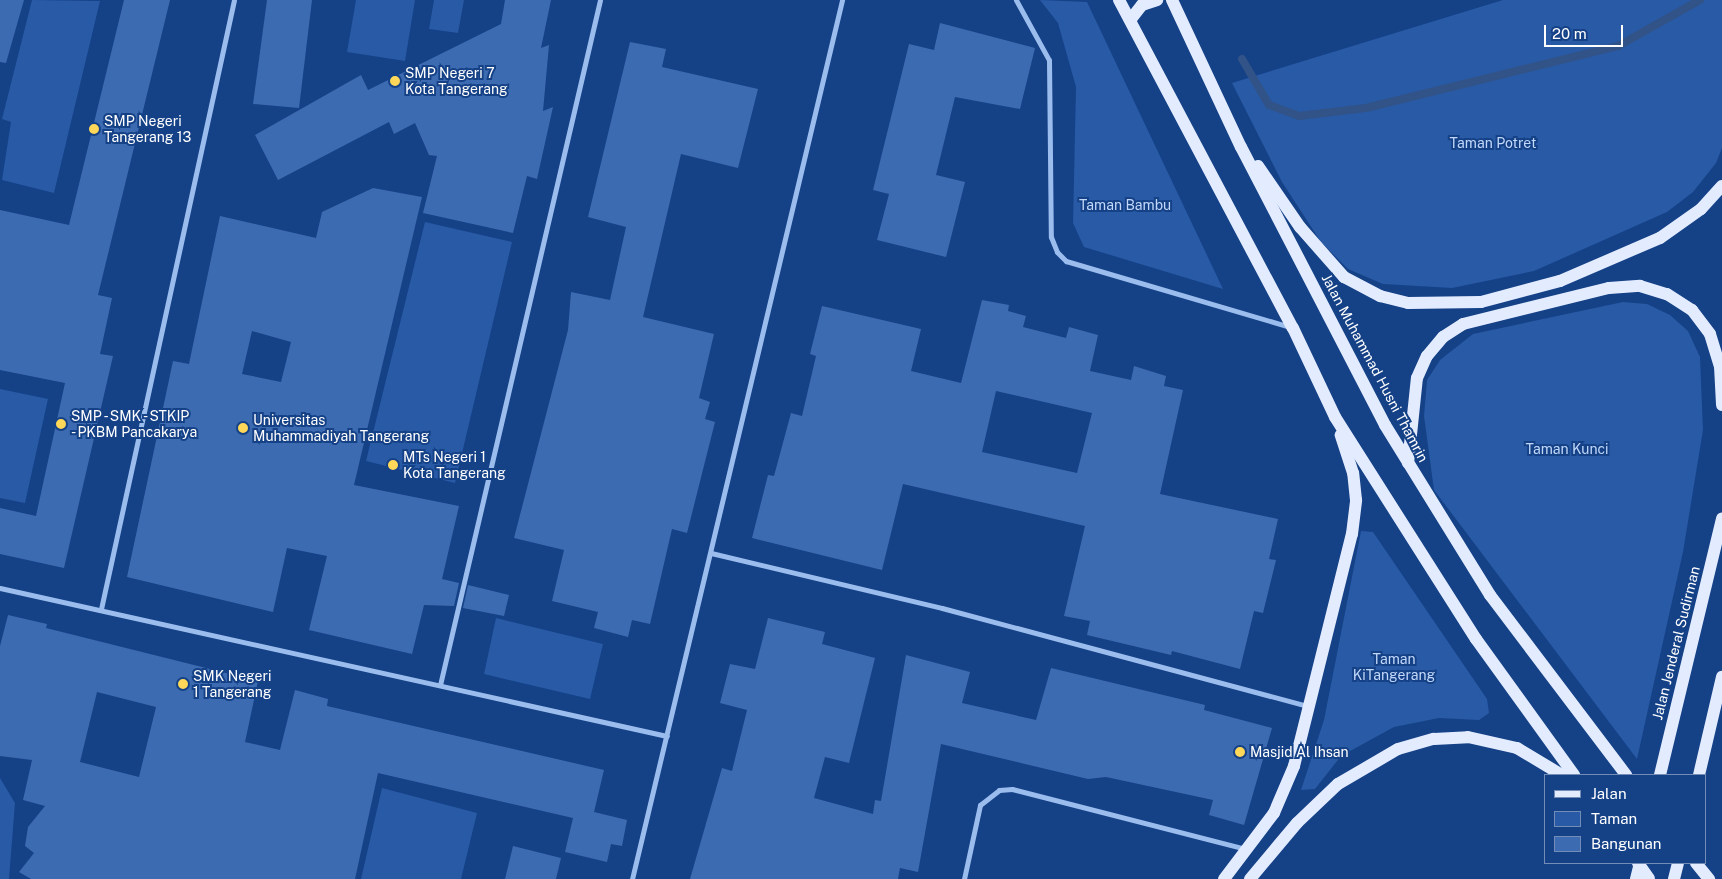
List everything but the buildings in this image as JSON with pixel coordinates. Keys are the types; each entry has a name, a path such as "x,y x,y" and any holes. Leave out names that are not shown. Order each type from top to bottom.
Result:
{"main road":[{"path":"1119,0 1131,19 1293,328 1335,417 1354,473 1356,500 1334,610 1294,766 1281,797 1248,849 1224,879"},
{"path":"1130,0 1135,0"},
{"path":"1131,19 1142,5 1158,0"},
{"name":"Jalan Muhammad Husni Thamrin","path":"1172,0 1242,147 1408,463 1490,595 1625,774"},
{"path":"1242,147 1300,228 1344,277 1359,288 1408,303 1481,302 1560,281 1660,238 1701,209 1722,186"},
{"path":"1408,463 1417,378 1428,356 1443,337 1463,324 1609,288 1640,286 1667,294 1692,310 1710,334 1720,366 1722,404"},
{"path":"1335,417 1476,639 1573,774"},
{"name":"Jalan Jenderal Sudirman","path":"1660,774 1722,518"},
{"path":"1699,774 1722,677"},
{"path":"1250,879 1297,822 1338,784 1398,750 1434,739 1468,737 1516,748 1560,774"},
{"path":"1636,879 1639,864"},
{"path":"1640,864 1649,879"},
{"path":"1674,879 1678,864"},
{"path":"1697,864 1709,879"}],"street":[{"path":"100,609 234,0"},
{"path":"440,685 600,0"},
{"path":"632,879 842,0"},
{"path":"1016,0 1049,60 1051,237 1057,252 1066,261 1293,328"},
{"path":"711,553 942,608 1308,706"},
{"path":"0,588 667,736"},
{"path":"964,879 980,805 999,790 1012,789 1248,849"}],"green space":[{"path":"32,0 100,1 54,193 2,180 11,122 2,119"},
{"path":"356,0 415,0 405,61 347,52"},
{"path":"434,0 464,0 458,33 429,29"},
{"name":"Taman Bambu","path":"1040,0 1087,2 1223,289 1084,247 1073,223 1076,87 1058,23"},
{"name":"Taman Potret","path":"1503,0 1722,0 1722,148 1716,163 1693,192 1667,212 1534,271 1452,288 1383,284 1348,269 1321,242 1282,182 1232,83"},
{"path":"425,222 512,242 455,483 366,461"},
{"name":"Taman Kunci","path":"1623,302 1647,304 1670,315 1688,331 1700,357 1703,430 1683,552 1637,759 1434,490 1424,416 1427,380 1440,360 1473,334"},
{"path":"0,389 48,399 25,503 0,498"},
{"name":"Taman KiTangerang","path":"1361,531 1373,532 1487,699 1489,713 1479,720 1439,718 1394,727 1341,756 1315,789 1301,790 1324,720"},
{"path":"496,618 603,644 590,699 484,674"},
{"path":"0,778 15,803 9,879 0,879"},
{"path":"382,788 477,813 461,879 361,879"}],"waterway":[{"path":"1242,59 1269,105 1299,116 1366,108 1618,46 1700,0"}],"place":[{"name":"SMP Negeri 7 Kota Tangerang","path":"395,81"},
{"name":"SMP Negeri Tangerang 13","path":"94,129"},
{"name":"SMP - SMK - STKIP - PKBM Pancakarya","path":"61,424"},
{"name":"Universitas Muhammadiyah Tangerang","path":"243,428"},
{"name":"MTs Negeri 1 Kota Tangerang","path":"393,465"},
{"name":"SMK Negeri 1 Tangerang","path":"183,684"},
{"name":"Masjid Al Ihsan","path":"1240,752"}]}
